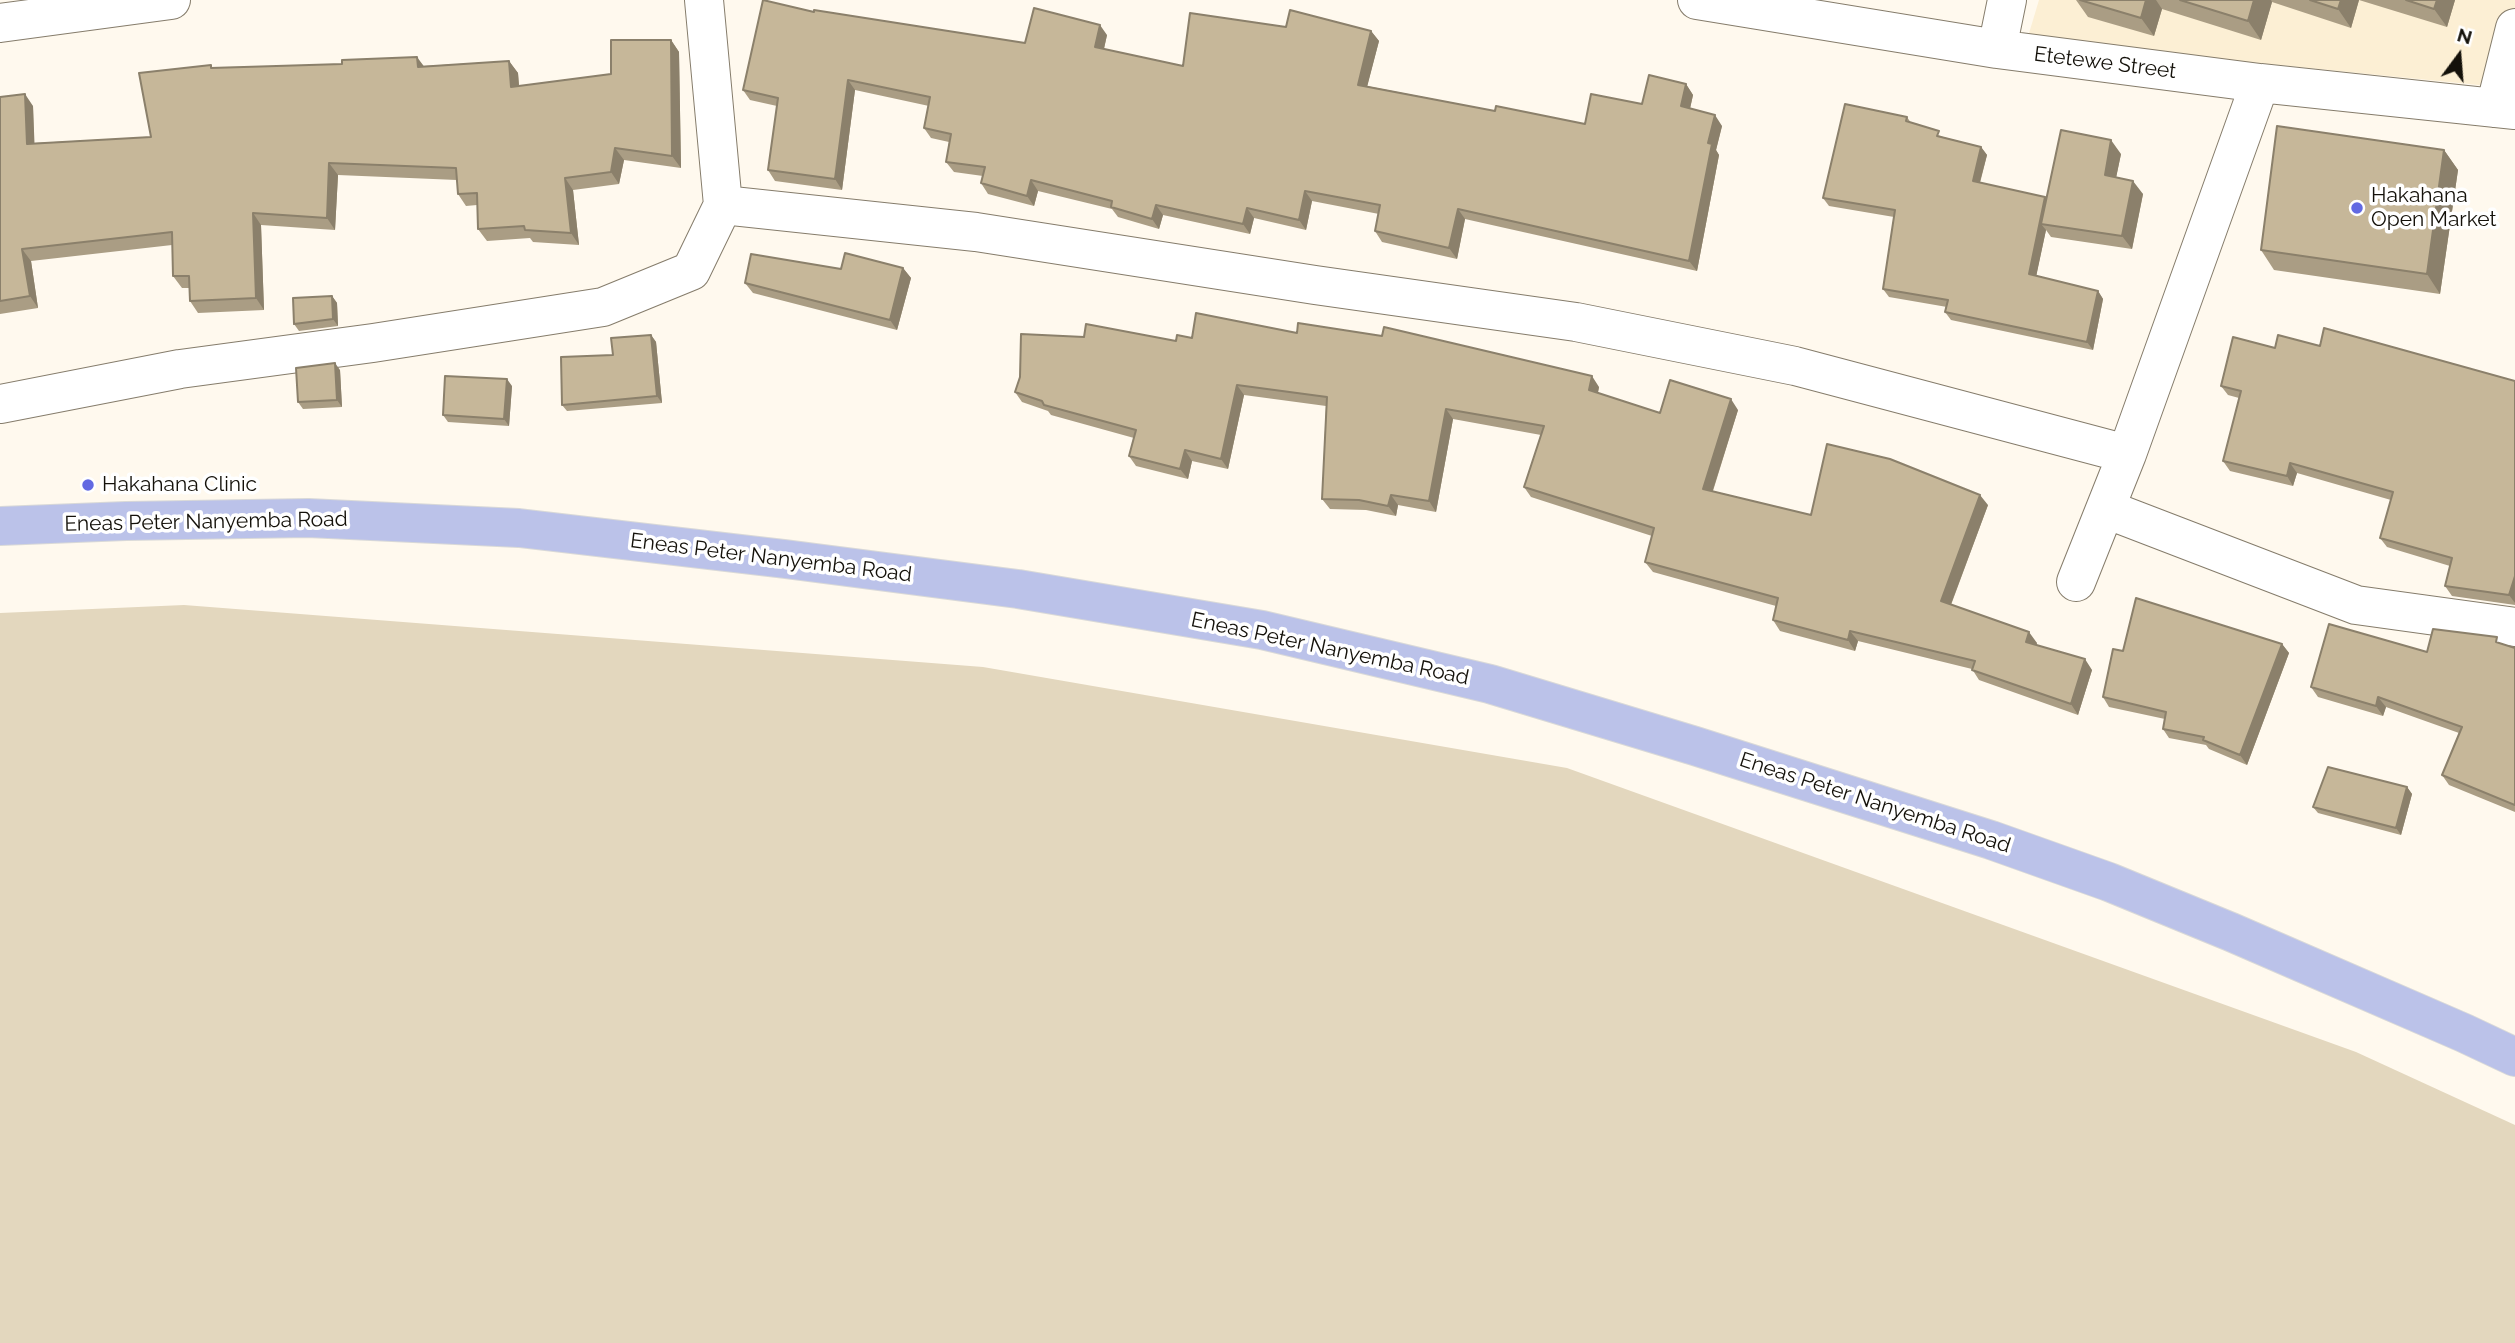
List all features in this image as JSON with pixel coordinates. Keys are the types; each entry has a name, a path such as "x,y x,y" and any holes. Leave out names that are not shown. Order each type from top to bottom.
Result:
{"main road":[{"name":"Eneas Peter Nanyemba Road","path":"0,526 308,518 519,528 1018,589 1262,630 1490,684 1991,840 2109,882 2231,932 2515,1057"}],"street":[{"path":"0,23 171,0"},
{"path":"0,404 180,369 373,343 603,307 691,271 723,205 704,0"},
{"name":"Etetewe Street","path":"1697,0 1997,49 2260,83 2505,109"},
{"path":"1997,49 2007,0"},
{"path":"2505,109 2515,28"},
{"path":"2076,582 2127,454 2260,83"},
{"path":"723,205 975,232 1576,322 1795,366 2127,454"},
{"path":"2106,509 2356,605 2515,627"}],"shaded area":[{"path":"2039,0 2515,0 2515,28 2499,87 2027,40"},
{"path":"184,605 983,667 1567,768 2356,1052 2515,1125 2515,1343 0,1343 0,613"}],"building":[{"path":"763,0 814,12 1025,43 1034,8 1100,25 1095,47 1183,66 1190,13 1286,27 1290,10 1371,31 1358,85 1495,111 1496,106 1585,124 1591,94 1642,104 1649,75 1686,84 1681,106 1715,115 1708,143 1712,144 1689,261 1458,209 1449,248 1375,231 1380,205 1305,191 1299,220 1247,208 1243,224 1156,205 1152,219 1111,207 1112,201 1031,180 1027,196 981,183 985,167 946,162 951,134 924,128 930,97 848,80 835,179 768,170 778,98 743,90"},
{"path":"2080,0 2146,0 2141,18"},
{"path":"2180,0 2254,0 2248,21"},
{"path":"2310,0 2341,0 2338,9"},
{"path":"2406,0 2437,0 2434,9"},
{"path":"611,40 671,40 672,156 615,148 611,172 565,178 571,233 525,230 524,226 478,229 477,193 458,194 456,168 329,163 327,218 253,213 256,298 190,301 189,276 173,276 172,232 22,249 30,296 0,301 0,97 25,94 27,144 151,137 139,73 211,65 211,68 342,64 342,60 417,57 418,67 509,61 511,87 611,74"},
{"path":"1845,104 1907,117 1906,121 1939,131 1937,136 1981,147 1973,181 2045,197 2029,274 2098,291 2087,342 1945,312 1948,300 1883,289 1895,210 1823,198"},
{"path":"2277,126 2444,150 2427,274 2261,250"},
{"path":"2061,130 2111,140 2105,175 2133,181 2122,236 2041,224"},
{"path":"845,253 903,268 890,320 745,283 751,254 841,269"},
{"path":"332,296 333,319 294,324 293,298"},
{"path":"1196,313 1297,333 1298,323 1382,336 1384,327 1592,376 1589,390 1660,413 1670,380 1731,399 1703,489 1811,515 1827,444 1890,459 1980,495 1941,601 2029,632 2026,642 2085,659 2071,704 1972,670 1975,661 1850,631 1848,640 1773,620 1778,598 1645,562 1654,528 1524,487 1544,426 1446,409 1429,501 1391,495 1388,506 1359,500 1322,499 1327,397 1237,385 1221,459 1185,450 1180,469 1129,456 1136,430 1044,405 1042,401 1015,392 1020,377 1021,334 1084,337 1086,324 1176,341 1177,335 1192,338"},
{"path":"2324,328 2515,381 2515,576 2509,595 2445,586 2452,558 2380,538 2393,492 2290,463 2287,476 2223,461 2241,391 2221,386 2233,337 2275,348 2278,335 2320,346"},
{"path":"651,335 657,396 562,405 561,357 613,355 611,338"},
{"path":"335,363 337,400 298,402 296,368"},
{"path":"445,376 507,379 504,419 443,415"},
{"path":"2136,598 2282,644 2240,755 2203,740 2204,737 2163,729 2166,712 2103,697 2113,649 2123,651"},
{"path":"2329,624 2427,652 2433,629 2497,637 2496,642 2515,648 2515,805 2442,775 2462,727 2378,697 2376,706 2311,687"},
{"path":"2328,767 2407,787 2396,828 2313,807"}],"place":[{"name":"Hakahana Open Market","path":"2357,208"},
{"name":"Hakahana Clinic","path":"88,485"}]}
